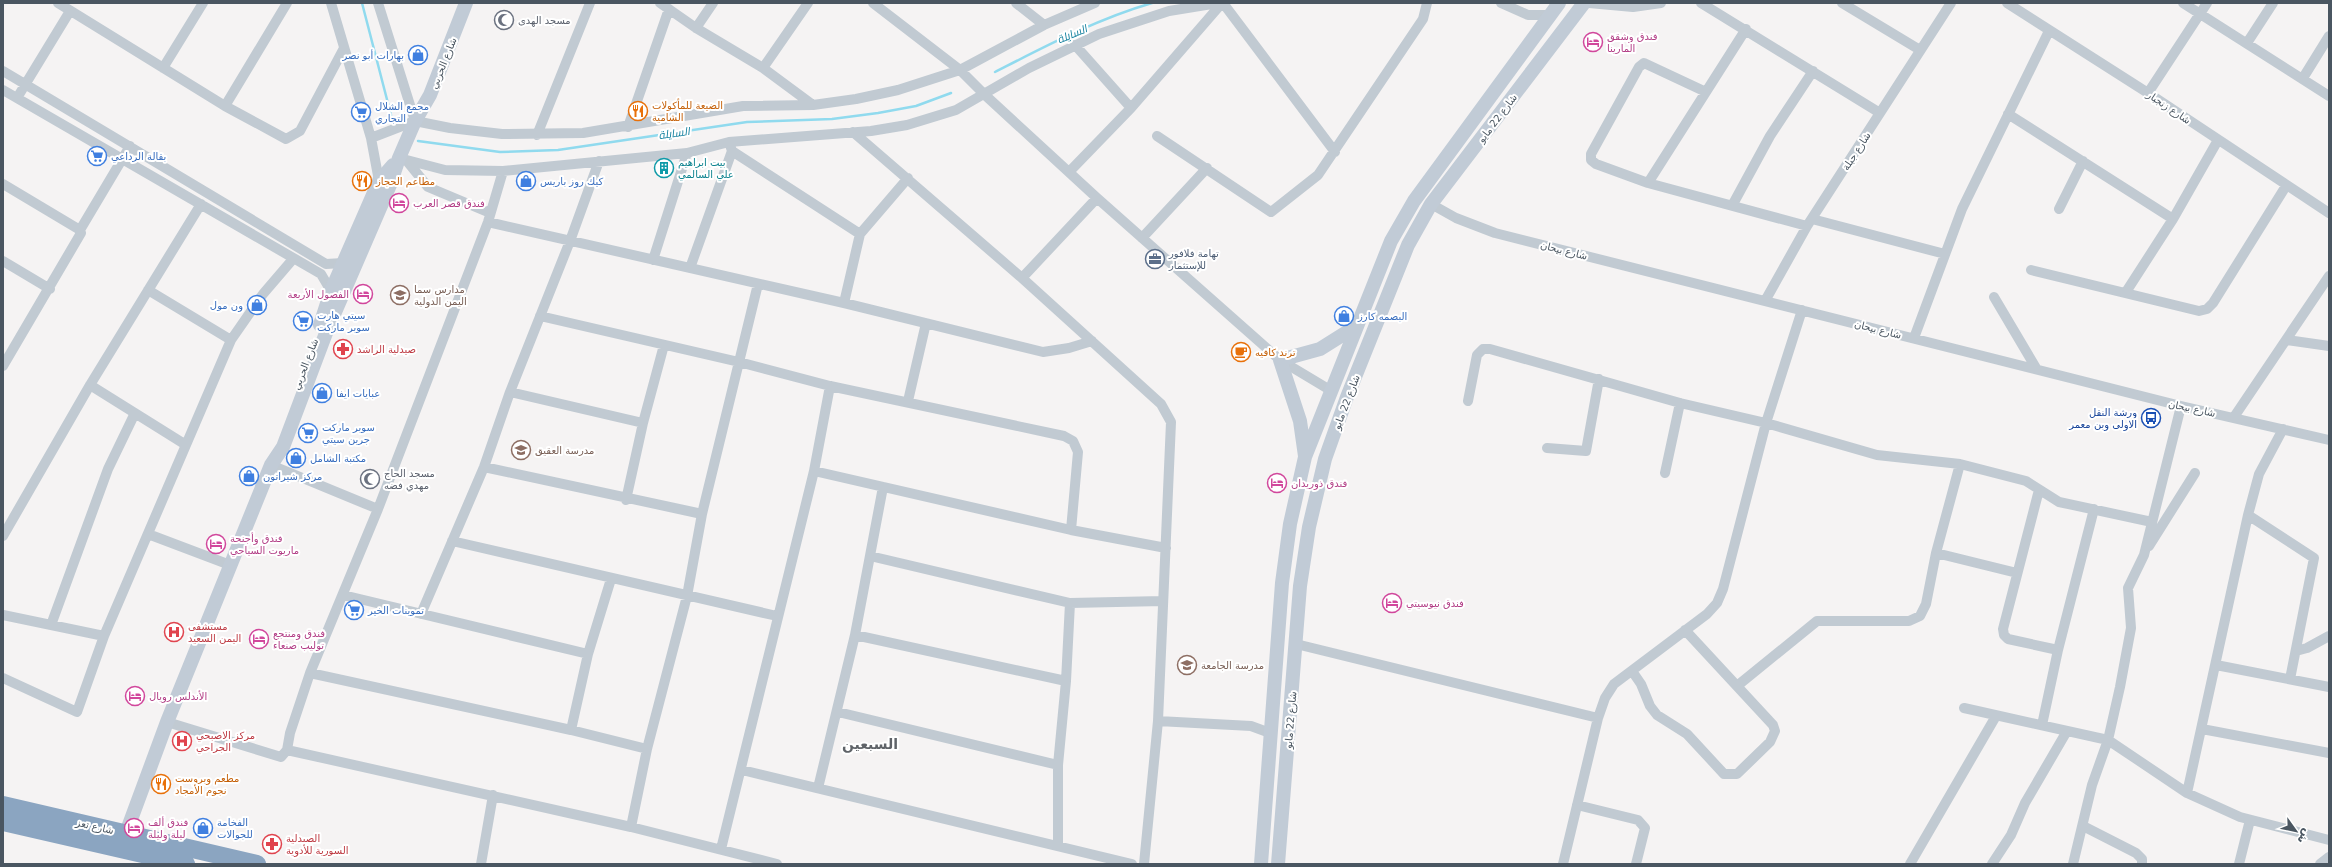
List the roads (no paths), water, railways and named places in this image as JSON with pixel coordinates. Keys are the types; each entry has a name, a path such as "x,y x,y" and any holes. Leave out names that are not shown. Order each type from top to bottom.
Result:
{"highway":[{"name":"شارع تعز","path":"3,805 257,864"},
{"name":"شارع تعز","path":"3,822 186,864"}],"main road":[{"name":"شارع الحربي","path":"121,832 154,757 271,465 283,447 326,333 390,185 403,160 423,93 458,3"},
{"name":"شارع الحربي","path":"415,121 430,96 466,3"},
{"name":"شارع 22 مايو","path":"1261,864 1282,583 1290,524 1305,456 1330,390 1391,241 1414,201 1559,3"},
{"name":"شارع 22 مايو","path":"1278,864 1300,586 1309,527 1325,459 1347,397 1408,245 1432,204 1584,3"},
{"path":"1549,15 1584,3"},
{"name":"شارع الحربي","path":"271,465 274,444 327,305 330,291 380,181 403,160"},
{"path":"1305,456 1300,421 1280,360 1320,349 1356,327"},
{"path":"1330,390 1347,397"},
{"path":"1270,732 1289,734"}],"street":[{"path":"58,3 225,106 279,137 291,138 300,131 344,48"},
{"path":"163,68 203,3"},
{"path":"225,106 287,3"},
{"path":"331,3 371,138 380,181"},
{"path":"378,3 415,121"},
{"path":"537,135 590,3"},
{"path":"696,28 713,3"},
{"path":"763,68 808,3"},
{"path":"873,3 960,70 985,95 1070,171 1097,198 1280,360 1330,390"},
{"path":"1016,3 1027,6 1044,25"},
{"path":"371,138 415,121 485,133 537,135 583,133 628,127 743,106 813,104 877,95 919,84 960,70 1044,25 1095,3"},
{"path":"403,160 445,170 503,171 687,153 731,146 889,128 924,121 956,110 985,95 1029,68 1075,44 1147,17 1189,7 1218,3"},
{"path":"1070,171 1131,108 1223,3 1335,152"},
{"path":"1158,136 1272,212 1318,175 1335,152 1423,19 1427,3"},
{"path":"1500,3 1528,15 1549,15"},
{"path":"1589,3 1633,7 1661,3"},
{"path":"1701,3 1746,29 1880,113"},
{"path":"1842,3 1920,50"},
{"name":"شارع جبلة","path":"1765,301 1810,223 1951,3"},
{"name":"شارع زنجبار","path":"2007,3 2049,31 2148,92 2286,186 2329,213"},
{"path":"2183,3 2303,78 2329,96"},
{"path":"2148,92 2207,3"},
{"path":"2247,43 2273,3"},
{"path":"628,127 664,6 696,28 763,68 813,104"},
{"path":"17,98 70,11"},
{"path":"1648,183 1746,29"},
{"path":"1914,338 1962,209 2049,31"},
{"path":"2303,78 2329,36"},
{"path":"1075,44 1131,108"},
{"path":"1706,92 1644,63 1639,67 1591,154 1591,160 1596,164 1648,183 1810,223 1945,254"},
{"path":"3,71 326,264 343,264"},
{"path":"1733,204 1770,136 1813,71"},
{"path":"3,90 321,274 330,291"},
{"path":"2008,114 2083,160 2173,219"},
{"path":"853,132 908,178 1092,341 1161,404 1171,422 1158,721 1144,864"},
{"path":"2126,292 2173,219 2218,140"},
{"path":"3,366 50,289 81,233 80,230 130,146"},
{"path":"731,146 860,234"},
{"path":"690,268 731,146"},
{"path":"653,260 687,153"},
{"path":"403,160 428,187 489,217 570,241 844,303 1043,352 1069,348 1092,341"},
{"path":"2059,209 2083,160"},
{"path":"420,614 484,467 510,392 570,241 599,161"},
{"path":"1142,238 1207,168"},
{"path":"167,722 281,757 287,750 290,733 310,673 378,509 489,217 503,171"},
{"path":"844,303 860,234 908,178"},
{"path":"3,184 80,230"},
{"path":"2031,270 2126,292 2198,311 2207,309 2213,303 2286,186"},
{"path":"1022,278 1097,198"},
{"path":"3,536 90,385 201,204"},
{"name":"شارع بيحان","path":"1432,204 1456,218 1495,233 2036,368 2181,406 2329,440"},
{"path":"3,678 77,712 104,636 231,340 264,294 293,259"},
{"path":"3,261 50,289"},
{"path":"321,274 327,268 326,264"},
{"path":"2234,417 2329,276"},
{"path":"631,827 647,749 687,596 702,514 758,284"},
{"path":"148,290 231,340"},
{"path":"1994,297 2036,368"},
{"path":"1563,864 1598,718 1605,698 1614,684 1707,614 1716,603 1723,589 1766,423 1802,310"},
{"path":"540,316 739,362 830,386 908,401 1064,436 1073,442 1078,452 1071,530"},
{"path":"908,401 926,323"},
{"path":"2287,340 2329,346"},
{"path":"626,500 642,424 664,345"},
{"path":"1468,401 1476,355 1483,349 1490,349 1680,403 1766,423 1877,455 1960,464 2026,481 2059,502 2152,522"},
{"path":"1547,448 1586,451 1599,379"},
{"path":"90,385 186,445"},
{"path":"721,849 742,770 777,616 814,471 830,386"},
{"path":"510,392 642,424"},
{"path":"1665,473 1680,403"},
{"path":"2144,554 2181,406"},
{"path":"51,625 108,469 135,413"},
{"path":"2187,793 2248,515 2259,474 2283,429"},
{"path":"1737,686 1817,621 1909,621 1920,616 1926,604 1936,553 1960,464"},
{"path":"271,465 378,509"},
{"path":"484,467 626,500 702,514"},
{"path":"814,471 1071,530 1166,548"},
{"path":"2073,864 2092,785 2108,740 2131,628 2128,588 2144,554 2195,474"},
{"path":"818,788 838,712 855,636 883,487"},
{"path":"2039,490 2003,629 2004,635 2008,639 2058,650"},
{"path":"2042,725 2058,650 2094,509"},
{"path":"2248,515 2314,558 2290,679"},
{"path":"148,534 230,565"},
{"path":"452,541 611,579 777,616"},
{"path":"1936,553 2017,573"},
{"path":"870,556 1070,603 1163,601"},
{"path":"571,730 588,654 611,579"},
{"path":"343,595 588,654"},
{"path":"1058,845 1058,765 1066,681 1070,603"},
{"path":"3,615 104,636"},
{"path":"1632,671 1641,684 1650,706 1657,715 1687,734 1719,770 1730,776 1737,774 1770,742 1775,731 1773,725 1685,630"},
{"path":"855,636 1066,681"},
{"path":"2296,651 2307,648 2329,636"},
{"path":"1296,644 1598,718"},
{"path":"2216,664 2329,687"},
{"path":"310,673 571,730 647,749"},
{"path":"1964,708 2108,740 2187,793 2250,820 2329,840"},
{"path":"838,712 1058,765"},
{"path":"1910,864 1996,716"},
{"path":"1158,721 1251,726 1270,732"},
{"path":"2202,729 2329,753"},
{"path":"1992,864 2011,835 2025,803 2067,731"},
{"path":"287,750 631,827 777,864"},
{"path":"742,770 1132,864"},
{"path":"481,864 493,795"},
{"path":"1577,805 1638,820 1645,828 1636,864"},
{"path":"2239,864 2250,820"},
{"path":"2083,826 2136,853 2142,859 2142,864"},
{"path":"2320,864 2329,857"}],"waterway":[{"name":"السايلة","path":"362,3 391,115"},
{"name":"السايلة","path":"995,72 1092,25 1132,9 1152,3"},
{"name":"السايلة","path":"418,141 500,152 558,150 747,122 832,119 878,113 916,106 951,93"}],"place":[{"name":"مسجد الهدى","path":"504,20"},
{"name":"فندق وشقق المارينا","path":"1593,42"},
{"name":"بهارات أبو نصر","path":"418,55"},
{"name":"الضيعة للمأكولات الشامية","path":"638,111"},
{"name":"مجمع الشلال التجاري","path":"361,112"},
{"name":"بقالة الرداعي","path":"97,156"},
{"name":"بيت ابراهيم علي السالمي","path":"664,168"},
{"name":"مطاعم الحجاز","path":"362,181"},
{"name":"كيك روز باريس","path":"526,181"},
{"name":"فندق قصر العرب","path":"399,203"},
{"name":"تهامة فلافور للإستثمار","path":"1155,259"},
{"name":"الفصول الأربعة","path":"363,294"},
{"name":"مدارس سما اليمن الدولية","path":"400,295"},
{"name":"ون مول","path":"257,305"},
{"name":"البصمه كارز","path":"1344,316"},
{"name":"سيتي هارت سوبر ماركت","path":"303,321"},
{"name":"صيدلية الراشد","path":"343,349"},
{"name":"ترند كافيه","path":"1241,352"},
{"name":"عبايات ايفا","path":"322,393"},
{"name":"ورشة النقل الاولى وبن معمر","path":"2151,418"},
{"name":"سوبر ماركت جرين سيتي","path":"308,433"},
{"name":"مدرسة العقيق","path":"521,450"},
{"name":"مكتبة الشامل","path":"296,458"},
{"name":"مركز شيراتون","path":"249,476"},
{"name":"مسجد الحاج مهدي فضه","path":"370,479"},
{"name":"فندق ذوريدان","path":"1277,483"},
{"name":"فندق وأجنحة ماريوت السياحي","path":"216,544"},
{"name":"فندق نيوسيتي","path":"1392,603"},
{"name":"تموينات الخير","path":"354,610"},
{"name":"مستشفى اليمن السعيد","path":"174,632"},
{"name":"فندق ومنتجع توليب صنعاء","path":"259,639"},
{"name":"مدرسة الجامعة","path":"1187,665"},
{"name":"الأندلس رويال","path":"135,696"},
{"name":"مركز الاصبحي الجراحي","path":"182,741"},
{"name":"مطعم وبروست نجوم الأمجاد","path":"161,784"},
{"name":"فندق ألف ليلة وليلة","path":"134,828"},
{"name":"الفخامة للجوالات","path":"203,828"},
{"name":"الصيدلية السورية للأدوية","path":"272,844"}],"district":[{"name":"السبعين","path":"870,744"}]}
